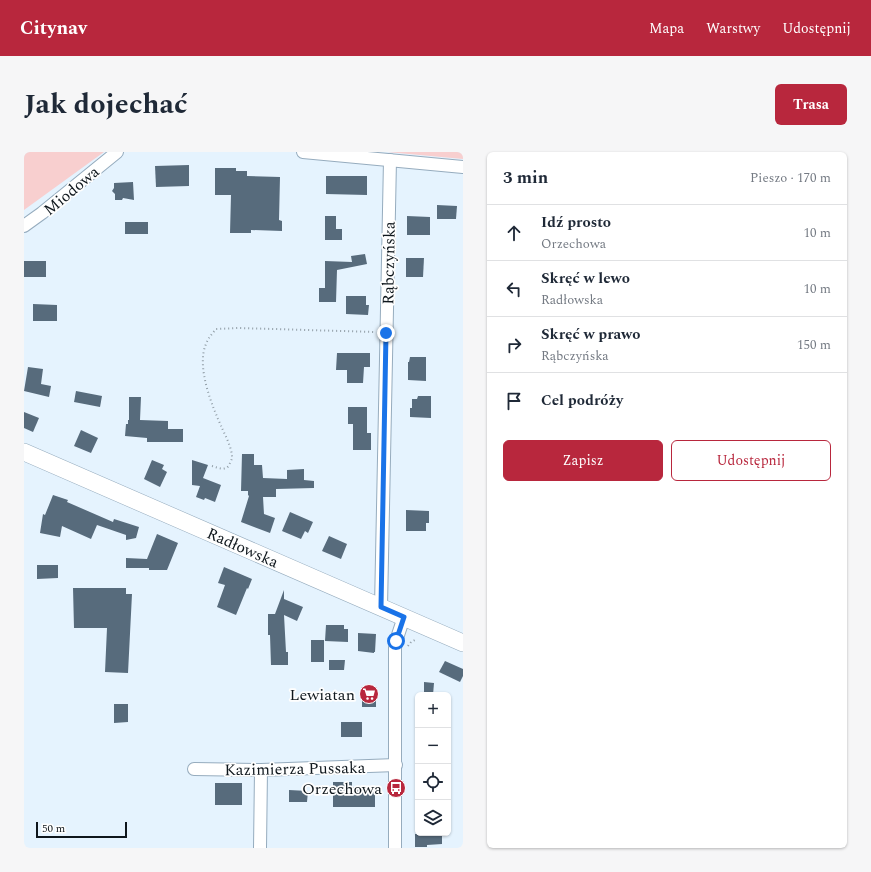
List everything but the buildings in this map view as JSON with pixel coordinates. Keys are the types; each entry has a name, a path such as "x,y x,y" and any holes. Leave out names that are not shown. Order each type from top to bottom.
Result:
{"street":[{"name":"Miodowa","path":"24,226 117,152"},
{"path":"303,152 463,167"},
{"name":"Rąbczyńska","path":"381,607 390,160"},
{"name":"Radłowska","path":"24,452 463,643"},
{"path":"395,848 396,641 404,617"},
{"name":"Kazimierza Pussaka","path":"194,769 261,770 396,765"},
{"path":"260,848 261,770"}],"path":[{"path":"212,466 226,469 230,465 232,457 205,379 203,360 205,345 216,329 239,328 386,333"}],"shaded area":[{"path":"24,152 104,152 24,210"},
{"path":"387,152 463,152 463,159"}],"place":[{"name":"Lewiatan","path":"369,694"},
{"name":"Orzechowa","path":"396,788"}],"route":[{"path":"386,333 381,607 404,617 396,641"}]}
